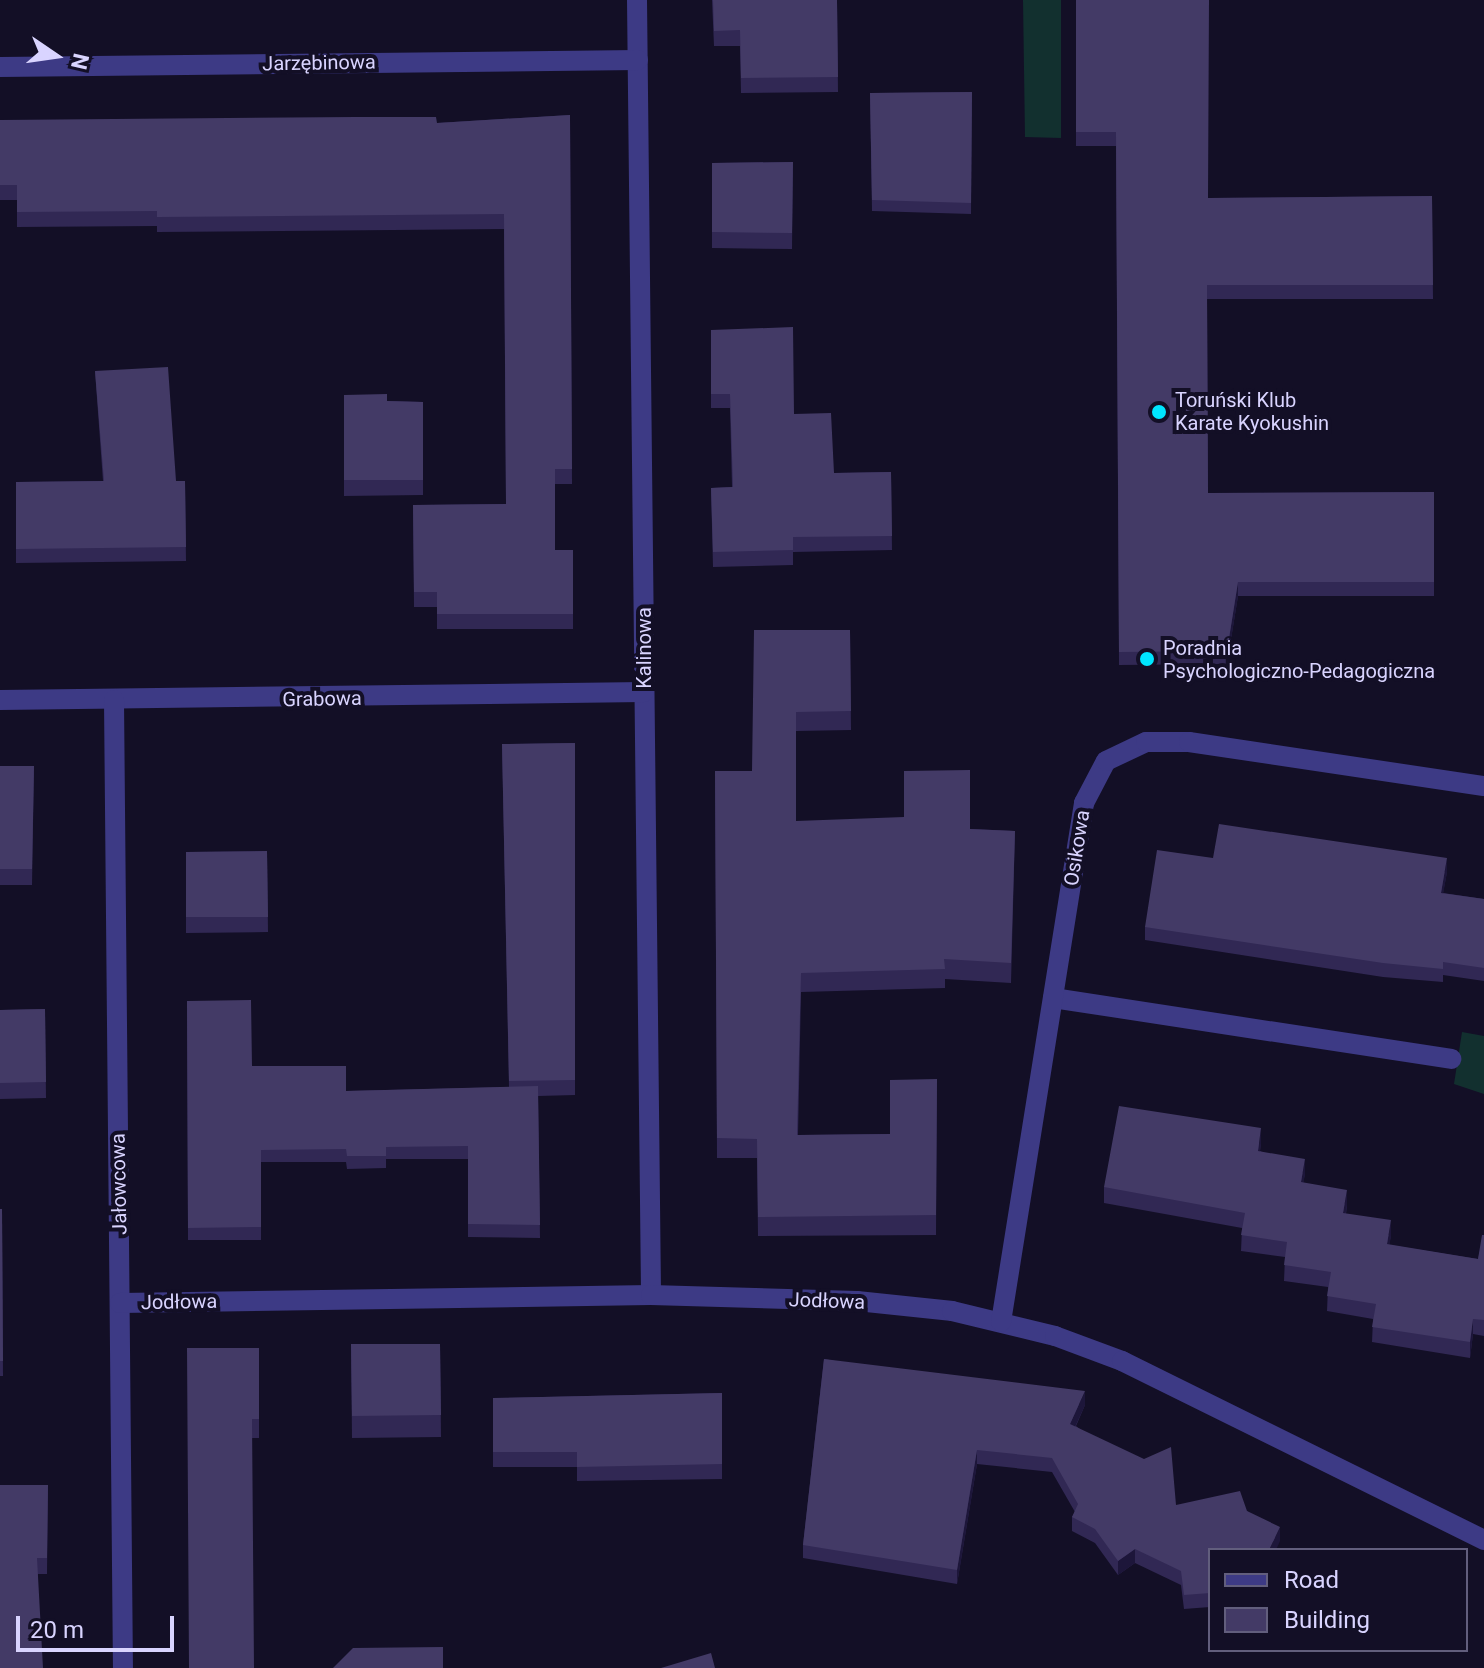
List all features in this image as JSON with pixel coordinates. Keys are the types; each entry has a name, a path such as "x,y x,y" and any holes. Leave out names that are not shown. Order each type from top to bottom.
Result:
{"street":[{"name":"Kalinowa","path":"637,0 651,1295"},
{"name":"Jarzębinowa","path":"0,67 638,60"},
{"name":"Grabowa","path":"0,700 644,692"},
{"name":"Jałowcowa","path":"114,700 123,1668"},
{"name":"Osikowa","path":"1001,1322 1089,787 1115,753 1146,742 1189,742 1484,786"},
{"path":"1053,998 1451,1059"},
{"name":"Jodłowa","path":"120,1303 651,1295 902,1304 1001,1322 1122,1361 1484,1540"}],"green space":[{"path":"1023,0 1061,0 1061,138 1025,137"},
{"path":"1462,1032 1484,1036 1484,1094 1454,1084"}],"building":[{"path":"713,0 837,0 838,77 741,78 740,30 714,31"},
{"path":"1076,0 1209,0 1208,198 1432,196 1433,285 1207,285 1208,493 1434,492 1434,582 1238,582 1227,651 1119,652 1116,132 1076,132"},
{"path":"972,92 971,203 872,200 870,93"},
{"path":"570,115 572,469 555,469 555,550 573,550 573,614 437,614 437,592 414,592 413,505 506,504 504,214 157,217 157,211 17,212 17,185 0,185 0,120 436,117 437,123"},
{"path":"793,162 792,233 712,232 712,163"},
{"path":"793,327 794,414 831,413 834,473 891,472 892,536 793,537 793,550 713,552 711,488 733,487 730,394 711,394 711,330"},
{"path":"168,367 176,481 185,481 186,547 16,549 16,482 104,481 95,371"},
{"path":"387,394 387,401 423,402 423,480 344,480 344,395"},
{"path":"754,630 850,630 851,711 796,712 796,821 904,817 904,771 970,770 970,829 1015,831 1011,963 944,959 945,969 801,973 797,1135 890,1134 890,1080 937,1079 936,1215 758,1217 757,1139 717,1138 715,771 752,771"},
{"path":"575,743 575,1080 509,1081 502,744"},
{"path":"0,766 34,766 32,869 0,869"},
{"path":"1219,824 1447,858 1441,893 1484,899 1484,968 1443,962 1443,969 1383,963 1145,927 1157,850 1213,858"},
{"path":"267,851 268,917 186,917 186,852"},
{"path":"251,1000 252,1066 346,1066 346,1091 538,1086 540,1225 468,1224 468,1146 386,1147 386,1156 347,1156 346,1149 261,1150 261,1227 188,1228 187,1001"},
{"path":"45,1009 46,1082 0,1083 0,1010"},
{"path":"1119,1106 1261,1128 1258,1151 1305,1159 1301,1182 1347,1190 1343,1213 1391,1220 1387,1244 1478,1259 1484,1235 1484,1320 1473,1319 1470,1342 1372,1327 1376,1304 1327,1296 1331,1272 1284,1265 1287,1242 1241,1235 1245,1213 1104,1187"},
{"path":"2,1209 3,1361 0,1361"},
{"path":"351,1344 440,1344 441,1415 352,1416"},
{"path":"187,1348 259,1348 259,1419 252,1419 254,1668 189,1668"},
{"path":"824,1359 1085,1391 1070,1424 1144,1459 1171,1447 1176,1505 1240,1491 1247,1511 1280,1527 1270,1548 1208,1548 1208,1593 1184,1595 1181,1571 1135,1549 1118,1561 1095,1529 1072,1517 1078,1504 1052,1458 977,1450 957,1570 803,1545"},
{"path":"722,1393 722,1464 577,1467 577,1452 493,1452 493,1398"},
{"path":"0,1485 48,1485 47,1558 37,1558 43,1668 0,1668"},
{"path":"443,1647 443,1668 333,1668 353,1648"},
{"path":"711,1653 715,1668 661,1668"}],"place":[{"name":"Toruński Klub Karate Kyokushin","path":"1159,412"},
{"name":"Poradnia Psychologiczno-Pedagogiczna","path":"1147,659"}]}
